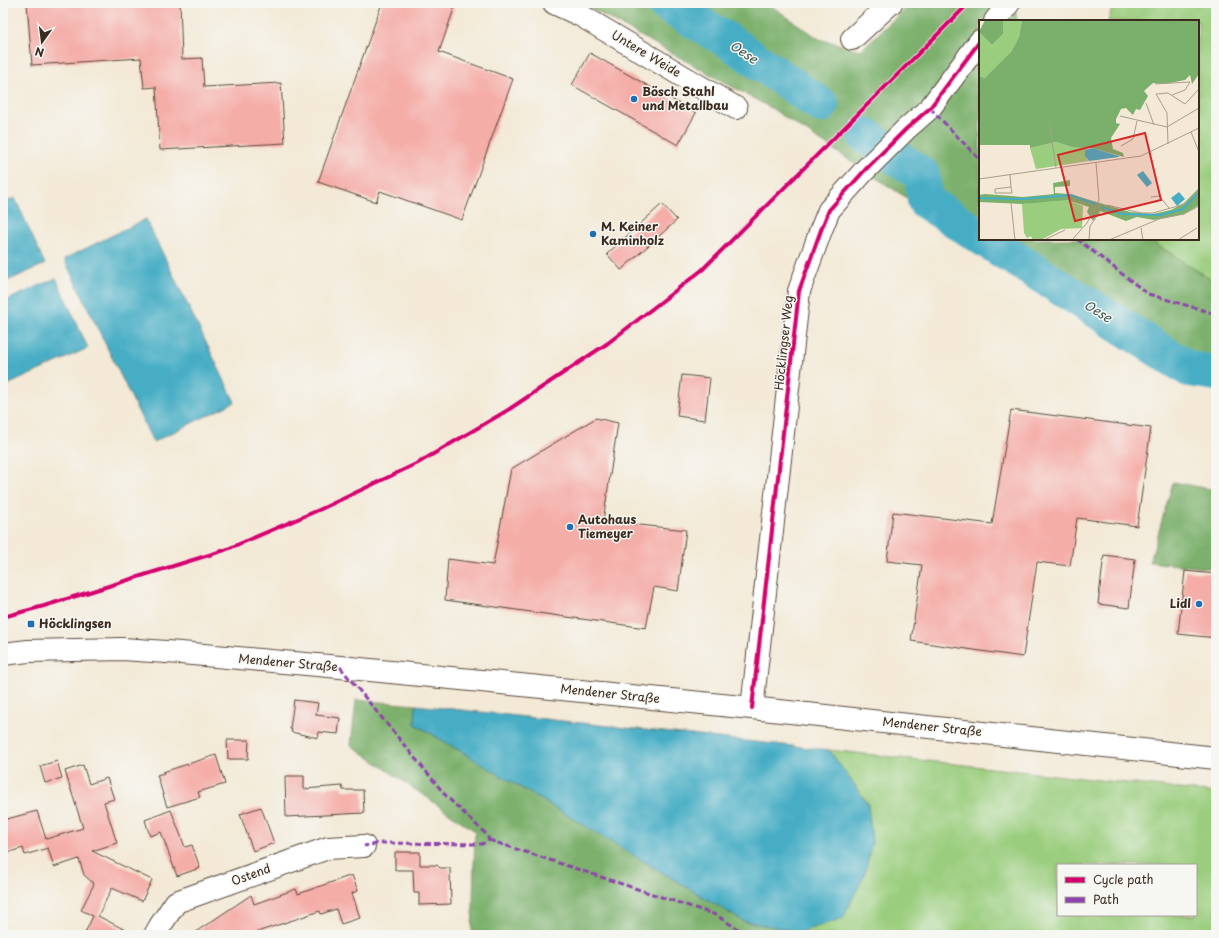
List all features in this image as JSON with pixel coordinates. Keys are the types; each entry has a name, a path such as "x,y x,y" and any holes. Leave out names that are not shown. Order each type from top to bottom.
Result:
{"street":[{"name":"Untere Weide","path":"554,3 580,15 736,108"},
{"path":"852,39 892,3"},
{"path":"996,20 1009,3"},
{"name":"Höcklingser Weg","path":"752,708 799,290 820,230 829,210 865,170 906,129 930,108 979,42"},
{"name":"Mendener Straße","path":"3,654 28,651 138,650 752,708 1216,758"},
{"name":"Ostend","path":"155,935 176,902 328,848 364,846"}],"green space":[{"path":"581,3 767,3 819,39 861,50 911,3 1014,3 1017,20 979,20 979,240 1150,240 1216,283 1216,390 1199,385 887,185 771,108"},
{"path":"1114,3 1216,3 1216,283 1150,240 1199,240 1199,20 1108,20"},
{"path":"1173,482 1216,490 1216,569 1150,562"},
{"path":"356,700 416,705 416,724 743,921 800,932 803,935 472,935 475,831 351,745"},
{"path":"829,750 1216,793 1216,935 803,935 800,932 843,918 868,804"}],"water":[{"path":"15,198 45,264 3,283 3,203"},
{"path":"146,219 235,402 153,442 64,259"},
{"path":"56,278 88,348 3,387 3,302"},
{"path":"416,705 829,750 868,804 872,842 864,876 843,918 800,932 743,921 415,724"}],"building":[{"path":"27,3 180,3 182,59 202,58 204,87 281,83 285,143 160,150 156,87 144,88 141,58 32,65"},
{"path":"382,3 456,3 439,52 513,79 462,220 380,191 376,202 318,182"},
{"name":"Bösch Stahl und Metallbau","path":"590,53 696,113 678,145 572,85"},
{"path":"662,204 677,220 621,270 607,254"},
{"path":"682,375 710,378 705,420 677,416"},
{"path":"1011,410 1151,428 1137,526 1077,518 1070,566 1037,562 1023,657 911,641 922,565 887,561 893,512 992,524"},
{"path":"596,418 618,423 603,521 686,530 678,591 654,587 646,628 445,600 448,559 493,565 511,469"},
{"path":"1104,555 1135,559 1129,608 1098,604"},
{"name":"Lidl","path":"1185,571 1216,574 1216,638 1178,634"},
{"path":"294,700 318,703 316,715 340,718 338,734 319,732 318,738 291,732 292,729 290,729"},
{"path":"227,740 249,740 248,759 228,759"},
{"path":"216,755 225,784 198,792 200,797 167,807 157,775"},
{"path":"57,761 62,778 45,783 40,766"},
{"path":"83,765 89,784 107,778 114,799 104,802 117,843 92,851 152,880 142,901 112,888 98,916 135,935 84,935 93,916 81,910 94,884 84,875 79,859 54,867 48,848 25,855 23,848 3,854 3,820 37,811 46,839 83,828 65,771"},
{"path":"285,776 304,776 304,789 342,786 343,790 363,790 364,813 286,817"},
{"path":"261,807 274,843 253,851 240,814"},
{"path":"171,810 185,847 192,845 200,868 177,876 161,832 150,836 145,820"},
{"path":"395,852 420,852 420,865 437,865 440,868 450,868 451,904 419,905 419,893 414,893 413,870 395,870"},
{"path":"352,875 358,891 352,893 360,918 341,924 336,909 321,914 320,911 248,935 191,935 251,895 254,904 296,889 298,894"}],"waterway":[{"name":"Oese","path":"664,3 730,42 821,105"},
{"name":"Oese","path":"865,135 922,175 925,201 979,235"},
{"name":"Oese","path":"986,240 1189,369 1216,373"}],"marked path":[{"path":"930,108 979,159"},
{"path":"1078,240 1148,294 1216,314"},
{"path":"340,667 447,797 487,835 489,840 482,844 382,843 364,846"},
{"path":"489,840 716,915 747,935"}],"cycle path":[{"path":"3,617 44,606 225,550 321,509 418,463 508,410 608,343 702,270 969,3"},
{"path":"752,708 799,291 829,210 865,170 906,129 930,108 979,42"}],"place":[{"name":"Bösch Stahl und Metallbau","path":"634,99"},
{"name":"M. Keiner Kaminholz","path":"593,234"},
{"name":"Autohaus Tiemeyer","path":"570,527"},
{"name":"Lidl","path":"1199,604"},
{"name":"Höcklingsen","path":"31,624"}]}
